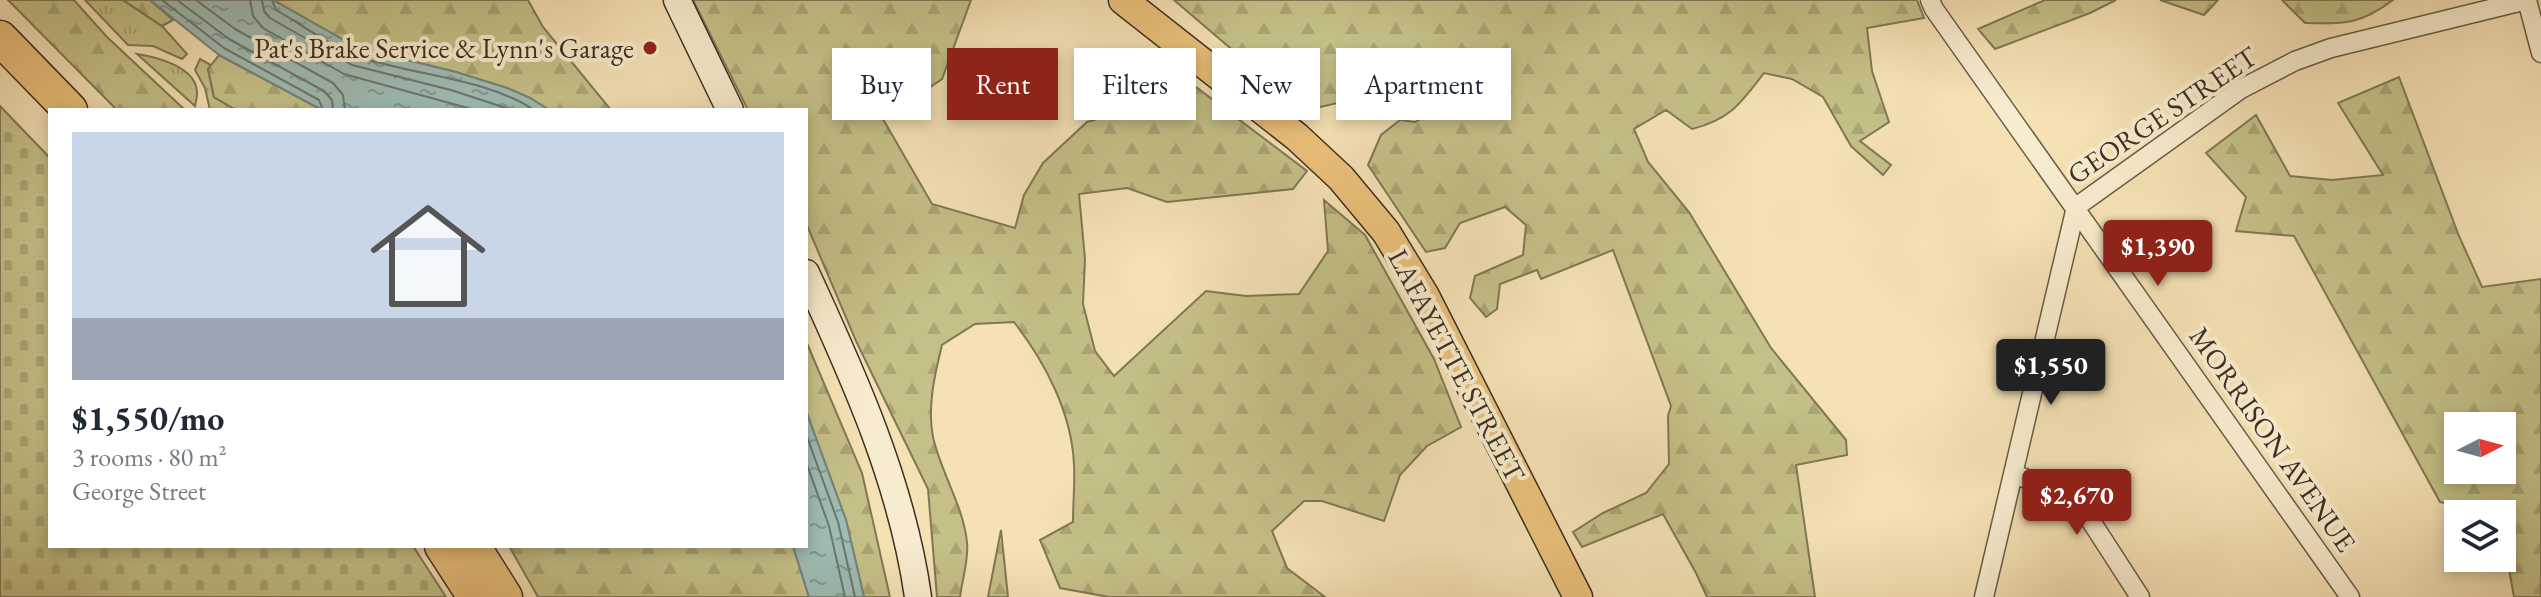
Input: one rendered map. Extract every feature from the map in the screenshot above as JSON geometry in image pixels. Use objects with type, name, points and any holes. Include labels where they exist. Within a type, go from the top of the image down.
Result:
[{"type":"highway","points":[[0,38],[68,108]]},
{"type":"highway","points":[[0,72],[48,121]]},
{"type":"highway","points":[[443,548],[475,597]]},
{"type":"highway","points":[[474,548],[505,597]]},
{"type":"main road","name":"LAFAYETTE STREET","points":[[1123,0],[1297,137],[1341,178],[1386,232],[1425,296],[1578,597]]},
{"type":"street","points":[[677,0],[729,108]]},
{"type":"street","name":"MORRISON AVENUE","points":[[1930,0],[2350,597]]},
{"type":"street","points":[[2527,0],[2541,53]]},
{"type":"street","name":"GEORGE STREET","points":[[1984,597],[2076,207],[2241,89],[2295,61],[2331,48],[2527,0]]},
{"type":"street","points":[[808,278],[870,417],[902,522],[918,597]]},
{"type":"street","points":[[2013,474],[2053,488],[2087,515],[2140,597]]},
{"type":"green space","points":[[8,0],[74,0],[106,36],[183,108],[115,108]]},
{"type":"green space","points":[[85,0],[123,0],[162,26],[187,54],[182,59],[153,46],[128,45]]},
{"type":"green space","points":[[123,0],[150,0],[173,20],[162,26]]},
{"type":"green space","points":[[273,0],[528,0],[543,27],[609,108],[546,108],[507,88],[358,48]]},
{"type":"green space","points":[[693,0],[971,0],[953,48],[947,48],[947,65],[942,79],[931,86],[931,48],[832,48],[832,120],[884,120],[932,204],[1015,228],[1024,195],[1043,163],[1087,122],[1196,120],[1196,87],[1212,99],[1212,120],[1240,120],[1307,171],[1293,189],[1167,202],[1127,188],[1079,194],[1085,259],[1083,304],[1095,351],[1114,376],[1206,291],[1246,296],[1299,294],[1328,251],[1324,200],[1365,235],[1434,359],[1461,427],[1427,446],[1400,475],[1384,521],[1322,501],[1304,501],[1272,531],[1287,568],[1325,597],[1109,597],[1060,588],[1040,540],[1073,522],[1074,465],[1062,407],[1046,371],[1014,322],[975,324],[942,345],[933,390],[933,437],[965,528],[967,549],[960,597],[937,597],[928,489],[856,341],[808,228],[808,108],[747,108]]},
{"type":"green space","points":[[1174,0],[1917,0],[1924,18],[1867,28],[1872,71],[1889,122],[1860,141],[1891,165],[1883,175],[1851,146],[1823,97],[1792,79],[1764,73],[1726,115],[1705,125],[1692,129],[1666,110],[1634,129],[1648,162],[1689,212],[1771,348],[1846,440],[1847,455],[1796,465],[1815,597],[1707,597],[1663,514],[1582,547],[1573,532],[1603,513],[1646,493],[1669,464],[1668,416],[1671,406],[1613,250],[1541,279],[1537,270],[1500,284],[1497,309],[1486,317],[1470,298],[1475,276],[1523,255],[1526,225],[1505,207],[1460,223],[1445,248],[1426,252],[1368,165],[1381,135],[1400,120],[1511,120],[1511,48],[1336,48],[1336,103],[1320,107],[1320,48],[1230,48]]},
{"type":"green space","points":[[2045,0],[2116,0],[1995,49],[1978,29]]},
{"type":"green space","points":[[2160,0],[2218,0],[2204,15]]},
{"type":"green space","points":[[2282,0],[2393,0],[2361,19],[2305,23]]},
{"type":"green space","points":[[137,54],[165,61],[190,76],[197,93],[195,106]]},
{"type":"green space","points":[[219,55],[318,108],[233,108],[214,97],[208,69]]},
{"type":"green space","points":[[200,59],[211,65],[208,69],[214,97],[233,108],[210,108],[205,88],[195,70]]},
{"type":"green space","points":[[2399,77],[2459,236],[2482,287],[2541,279],[2541,597],[2514,597],[2509,572],[2516,572],[2516,500],[2440,502],[2294,236],[2236,231],[2246,197],[2206,153],[2256,115],[2290,176],[2332,180],[2383,175],[2338,103]]},
{"type":"green space","points":[[0,106],[48,156],[48,548],[414,548],[446,597],[0,597]]},
{"type":"green space","points":[[808,346],[862,473],[890,597],[864,597],[846,520],[808,416]]},
{"type":"green space","points":[[1001,530],[1008,597],[988,597]]},
{"type":"green space","points":[[510,548],[794,548],[809,597],[538,597]]},
{"type":"water","points":[[150,0],[273,0],[358,48],[507,88],[546,108],[318,108],[219,55]]},
{"type":"water","points":[[808,416],[846,520],[864,597],[809,597],[794,548],[808,548]]},
{"type":"place","name":"Pat's Brake Service & Lynn's Garage","points":[[650,48]]}]
